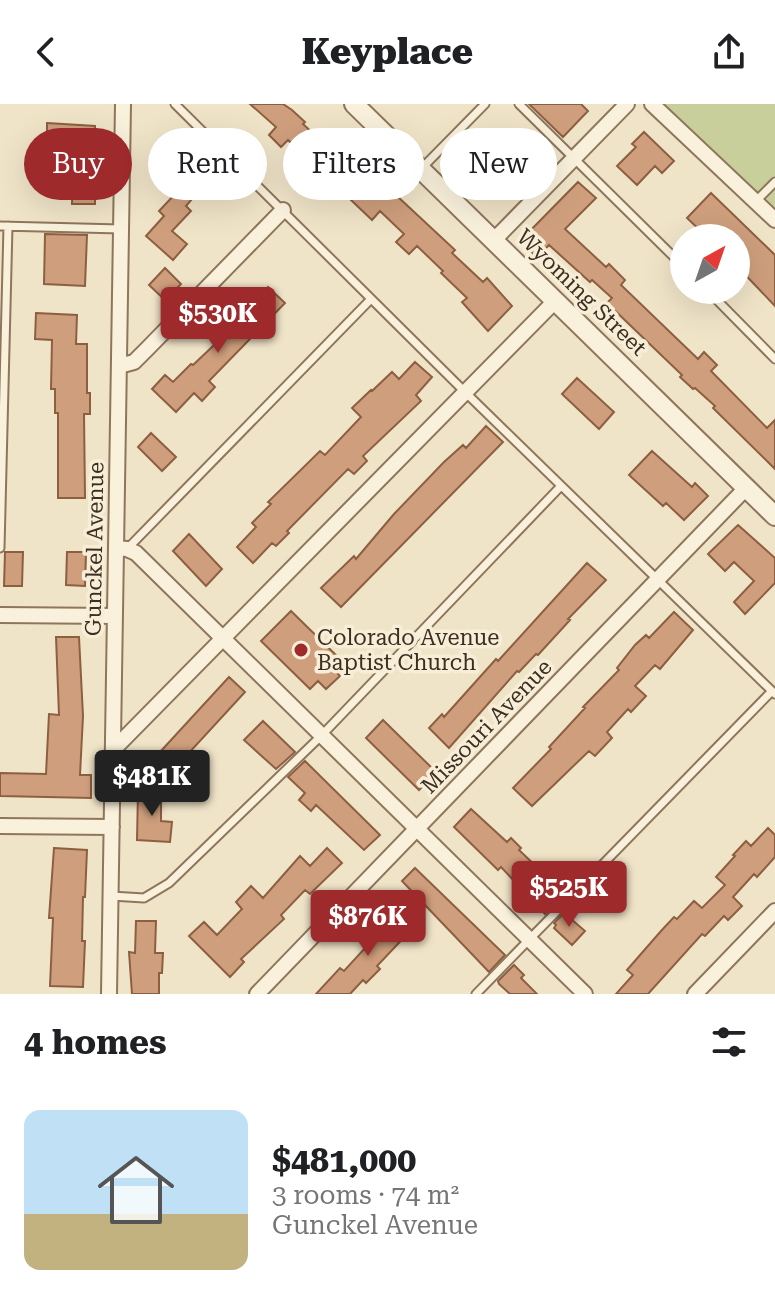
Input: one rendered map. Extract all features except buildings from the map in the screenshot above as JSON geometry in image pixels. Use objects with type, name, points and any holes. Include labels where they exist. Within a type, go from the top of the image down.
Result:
[{"type":"street","name":"Gunckel Avenue","points":[[109,994],[115,616],[122,548],[119,366],[123,104]]},
{"type":"street","name":"Wyoming Street","points":[[354,104],[379,128]]},
{"type":"street","points":[[494,240],[627,104]]},
{"type":"street","points":[[652,104],[775,220]]},
{"type":"street","name":"Wyoming Street","points":[[424,172],[775,516]]},
{"type":"street","points":[[119,366],[134,362],[283,210]]},
{"type":"street","points":[[113,750],[556,300]]},
{"type":"street","name":"Missouri Avenue","points":[[257,994],[746,488]]},
{"type":"street","points":[[122,548],[136,553],[585,994]]},
{"type":"street","points":[[0,615],[115,616]]},
{"type":"street","points":[[0,826],[112,827]]},
{"type":"street","points":[[695,994],[775,911]]},
{"type":"lane","points":[[175,104],[773,693],[476,994]]},
{"type":"lane","points":[[424,166],[485,104]]},
{"type":"lane","points":[[519,104],[670,253]]},
{"type":"lane","points":[[755,202],[775,182]]},
{"type":"lane","points":[[0,548],[4,226],[121,229]]},
{"type":"lane","points":[[122,548],[204,473],[371,299]]},
{"type":"lane","points":[[721,304],[775,359]]},
{"type":"lane","points":[[111,896],[144,898],[169,883],[321,736],[561,486]]},
{"type":"green space","points":[[652,104],[775,104],[775,220]]},
{"type":"place","name":"Colorado Avenue Baptist Church","points":[[301,650]]}]
